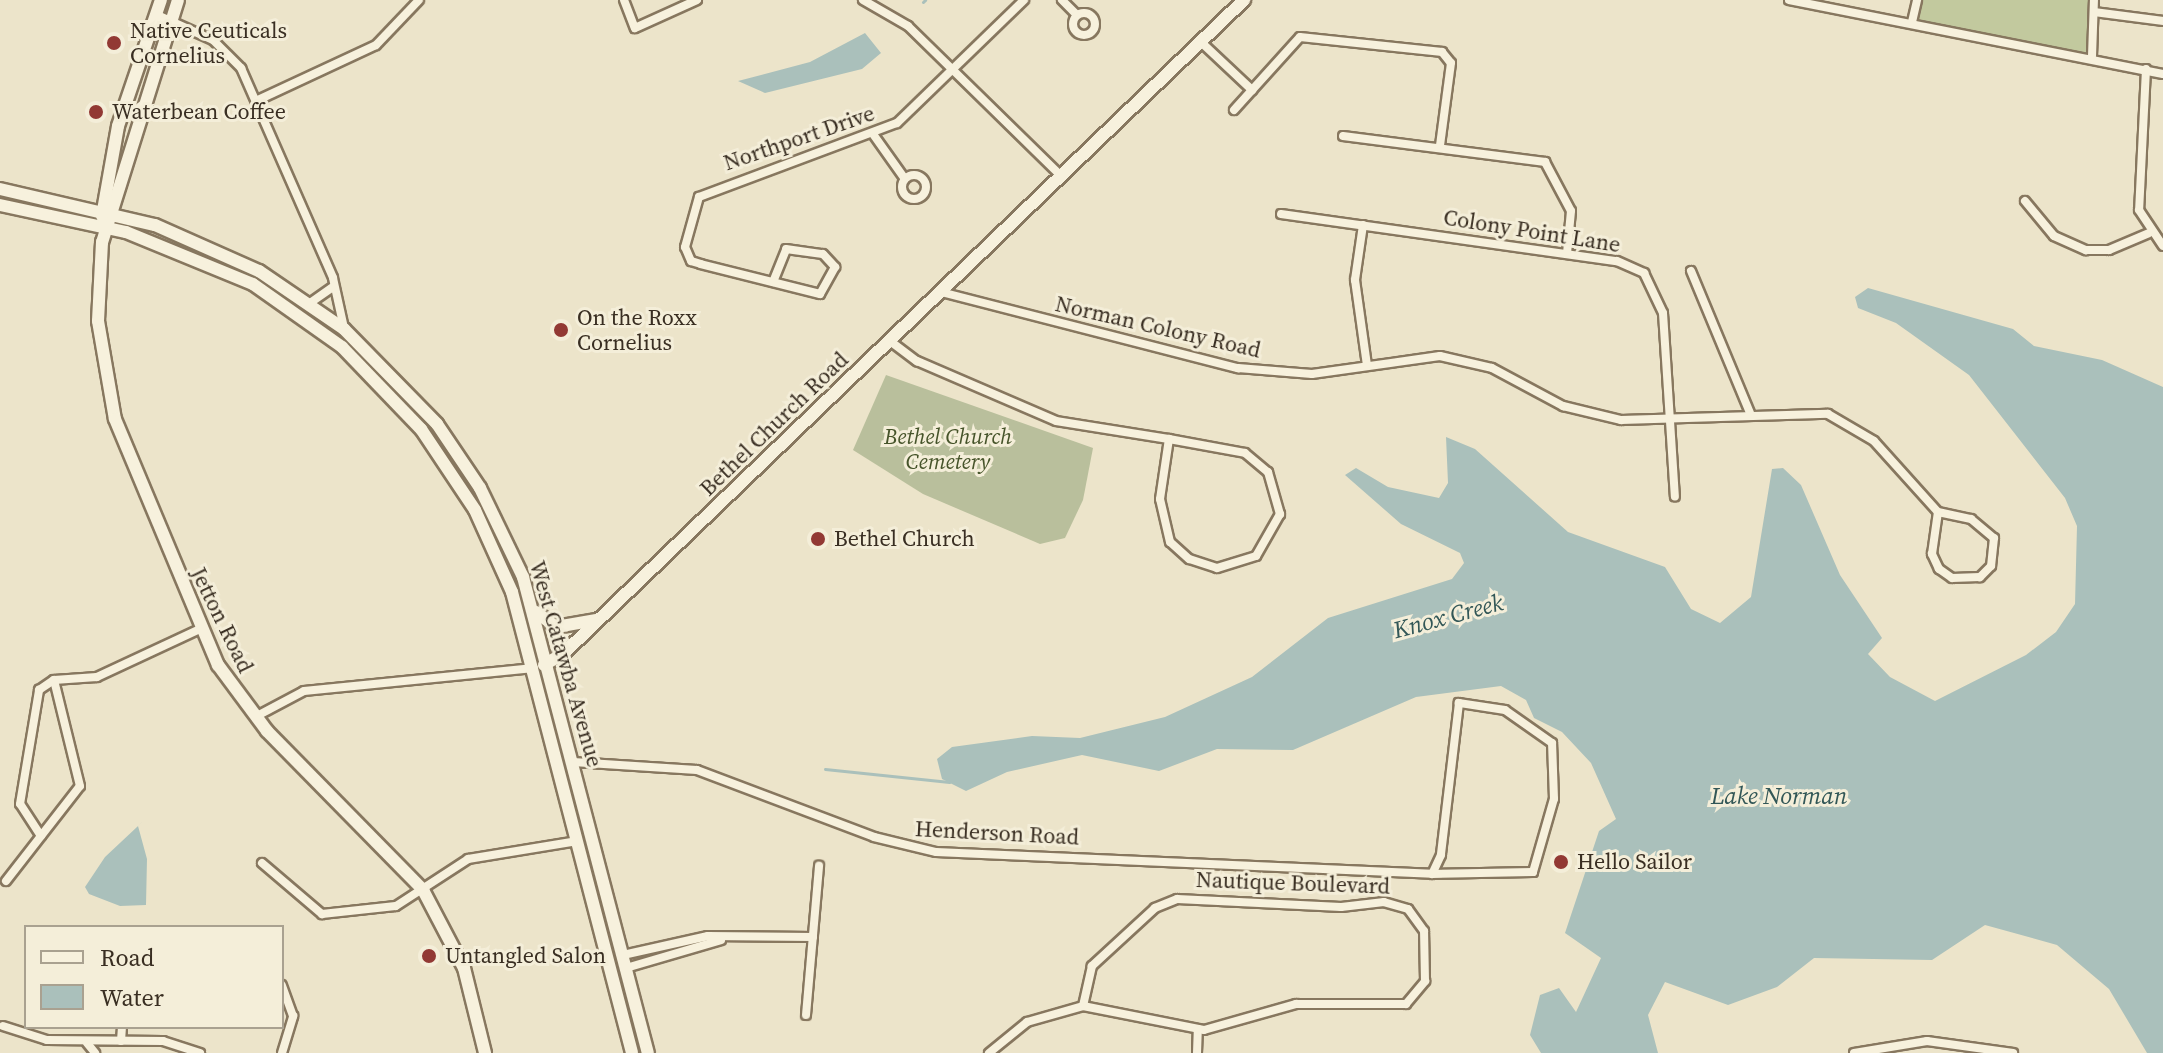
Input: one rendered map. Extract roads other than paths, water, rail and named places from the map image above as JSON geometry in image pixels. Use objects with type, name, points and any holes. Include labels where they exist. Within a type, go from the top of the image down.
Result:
[{"type":"main road","points":[[100,210],[118,126],[161,0]]},
{"type":"main road","name":"Jetton Road","points":[[106,227],[116,214],[178,0]]},
{"type":"main road","name":"Bethel Church Road","points":[[534,668],[548,663],[599,620],[1244,0]]},
{"type":"main road","name":"West Catawba Avenue","points":[[0,189],[116,214],[207,245],[310,303],[344,329],[457,451],[497,520],[533,609],[648,1053]]},
{"type":"main road","name":"West Catawba Avenue","points":[[0,205],[106,227],[253,284],[380,382],[475,510],[503,569],[534,668],[632,1053]]},
{"type":"main road","name":"Jetton Road","points":[[100,210],[106,227],[97,291],[110,403],[200,629],[255,717],[423,890],[468,979],[485,1053]]},
{"type":"main road","points":[[380,382],[447,450],[457,451]]},
{"type":"main road","points":[[533,609],[556,627],[599,620]]},
{"type":"main road","points":[[588,881],[617,962],[625,961]]},
{"type":"street","points":[[258,100],[376,45],[419,0]]},
{"type":"street","points":[[624,0],[635,28],[697,0]]},
{"type":"street","points":[[863,0],[908,26],[1062,177]]},
{"type":"street","name":"Northport Drive","points":[[773,282],[691,261],[685,247],[692,211],[719,184],[873,134],[907,115],[1024,0]]},
{"type":"street","points":[[1062,0],[1077,15]]},
{"type":"street","points":[[1789,0],[2092,56],[2163,74]]},
{"type":"street","points":[[1912,22],[1917,0]]},
{"type":"street","points":[[2092,56],[2094,0]]},
{"type":"street","points":[[2094,12],[2163,21]]},
{"type":"street","points":[[157,15],[223,48],[258,100],[334,285],[344,329]]},
{"type":"street","points":[[1234,110],[1300,37],[1442,52],[1451,63],[1440,145]]},
{"type":"street","points":[[1202,43],[1252,90]]},
{"type":"street","points":[[2146,69],[2138,194],[2149,233],[2163,246]]},
{"type":"street","points":[[873,134],[905,179]]},
{"type":"street","points":[[1343,136],[1440,145],[1545,162],[1571,211],[1567,253]]},
{"type":"street","points":[[2025,201],[2054,236],[2086,250],[2109,250],[2149,233]]},
{"type":"street","name":"Colony Point Lane","points":[[1281,214],[1629,264],[1651,281],[1663,313],[1675,497]]},
{"type":"street","points":[[1363,225],[1355,280],[1367,365]]},
{"type":"street","points":[[786,249],[823,254],[835,267],[820,294],[773,282],[786,249]]},
{"type":"street","points":[[1691,271],[1750,413]]},
{"type":"street","points":[[310,303],[326,298],[334,285]]},
{"type":"street","name":"Norman Colony Road","points":[[941,292],[1238,368],[1312,374],[1451,357],[1492,368],[1574,410],[1669,420],[1750,413],[1811,412],[1852,423],[1938,512],[1971,519],[1994,538],[1991,566],[1980,577],[1952,578],[1939,569],[1932,554],[1938,512]]},
{"type":"street","points":[[890,341],[917,361],[1056,421],[1169,439],[1245,453],[1268,472],[1280,514],[1256,556],[1217,568],[1189,559],[1170,542],[1160,499],[1169,439]]},
{"type":"street","points":[[41,836],[20,804],[39,690],[54,680],[115,670],[200,629]]},
{"type":"street","name":"Bethel Church Road","points":[[255,717],[304,691],[534,668]]},
{"type":"street","points":[[6,881],[81,776],[54,680]]},
{"type":"street","name":"Henderson Road","points":[[573,762],[697,770],[874,837],[936,852],[1432,874],[1540,867],[1554,799],[1552,743],[1505,710],[1459,703],[1441,855],[1432,874]]},
{"type":"street","points":[[262,863],[322,914],[396,906],[468,859],[578,841]]},
{"type":"street","points":[[806,1015],[819,866]]},
{"type":"street","name":"Nautique Boulevard","points":[[989,1053],[1027,1022],[1083,1006],[1198,1029],[1296,1004],[1413,1002],[1425,981],[1424,931],[1408,909],[1384,902],[1341,907],[1177,899],[1155,908],[1092,966],[1083,1006]]},
{"type":"street","points":[[625,961],[721,940],[813,937]]},
{"type":"street","points":[[282,1053],[293,1016],[284,991]]},
{"type":"street","points":[[1,1027],[38,1039],[87,1043],[163,1041],[200,1053]]},
{"type":"street","points":[[121,1041],[122,1029]]},
{"type":"street","points":[[1197,1053],[1198,1029]]},
{"type":"street","points":[[87,1043],[95,1053]]},
{"type":"street","points":[[1854,1053],[1947,1048],[2013,1053]]},
{"type":"water","points":[[865,33],[881,53],[862,69],[765,93],[738,81],[810,62]]},
{"type":"water","name":"Lake Norman","points":[[1868,288],[2013,329],[2034,346],[2102,360],[2163,387],[2163,1053],[2147,1053],[2109,989],[2057,945],[1985,925],[1932,960],[1814,958],[1777,987],[1728,1005],[1665,982],[1648,1015],[1658,1053],[1541,1053],[1530,1035],[1540,995],[1559,988],[1576,1012],[1601,958],[1565,933],[1599,831],[1616,819],[1591,763],[1562,732],[1534,718],[1526,700],[1501,686],[1416,697],[1293,750],[1217,749],[1159,771],[1082,755],[1007,772],[966,791],[942,779],[937,759],[952,747],[1032,736],[1080,738],[1165,717],[1252,677],[1328,618],[1452,579],[1464,563],[1460,553],[1401,524],[1345,475],[1356,468],[1388,487],[1439,498],[1448,483],[1446,437],[1475,449],[1568,532],[1665,567],[1691,609],[1720,623],[1751,597],[1772,469],[1783,468],[1801,485],[1840,575],[1882,638],[1868,654],[1890,677],[1935,701],[2026,655],[2056,632],[2075,604],[2077,526],[2065,498],[1969,375],[1896,323],[1858,308],[1855,297]]},
{"type":"water","points":[[138,826],[147,859],[146,905],[120,906],[89,894],[85,887],[105,857]]},
{"type":"waterway","name":"Knox Creek","points":[[825,769],[949,782]]},
{"type":"place","name":"Native Ceuticals Cornelius","points":[[114,43]]},
{"type":"place","name":"Waterbean Coffee","points":[[96,112]]},
{"type":"place","name":"On the Roxx Cornelius","points":[[561,330]]},
{"type":"place","name":"Bethel Church","points":[[818,539]]},
{"type":"place","name":"Hello Sailor","points":[[1561,862]]},
{"type":"place","name":"Untangled Salon","points":[[429,956]]},
{"type":"park label","name":"Bethel Church Cemetery","points":[[948,448]]}]
